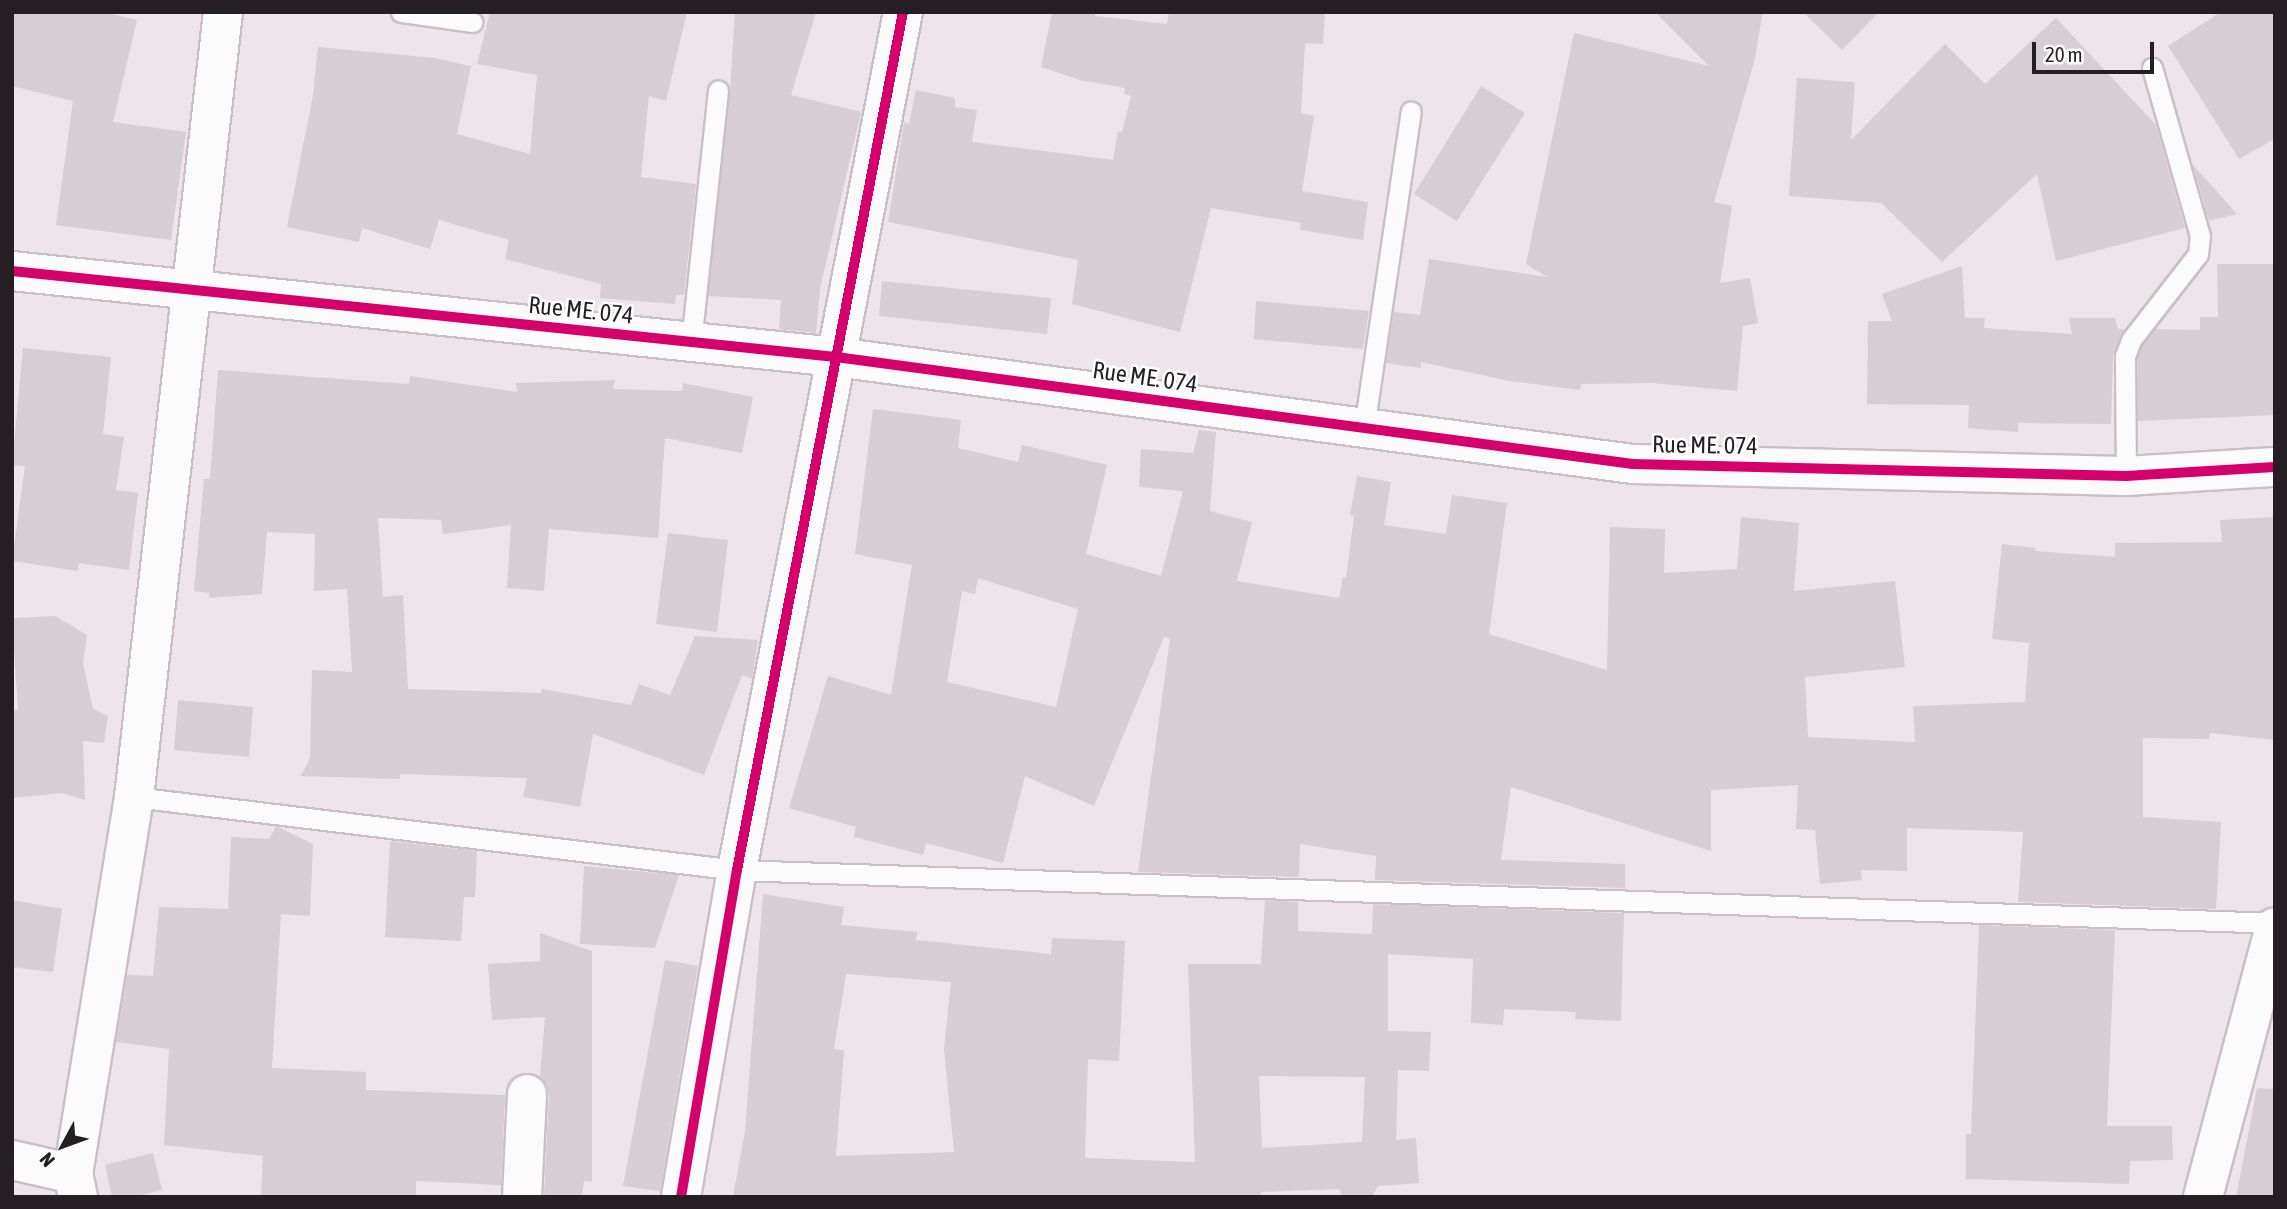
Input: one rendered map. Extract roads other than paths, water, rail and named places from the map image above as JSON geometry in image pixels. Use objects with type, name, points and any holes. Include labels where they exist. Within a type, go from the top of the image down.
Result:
[{"type":"street","points":[[12,1160],[76,1185],[134,797],[223,12]]},
{"type":"street","points":[[681,1197],[737,870],[903,12]]},
{"type":"street","name":"Rue ME. 074","points":[[12,271],[192,292],[836,357],[1633,464],[2126,476],[2275,467]]},
{"type":"street","points":[[2203,1197],[2275,925]]},
{"type":"street","points":[[522,1197],[527,1094]]},
{"type":"lane","points":[[401,12],[472,22]]},
{"type":"lane","points":[[2126,476],[2125,356],[2131,340],[2198,254],[2200,236],[2152,68]]},
{"type":"lane","points":[[691,342],[718,90]]},
{"type":"lane","points":[[1363,428],[1411,111]]},
{"type":"lane","points":[[134,797],[737,870],[2275,925]]}]
